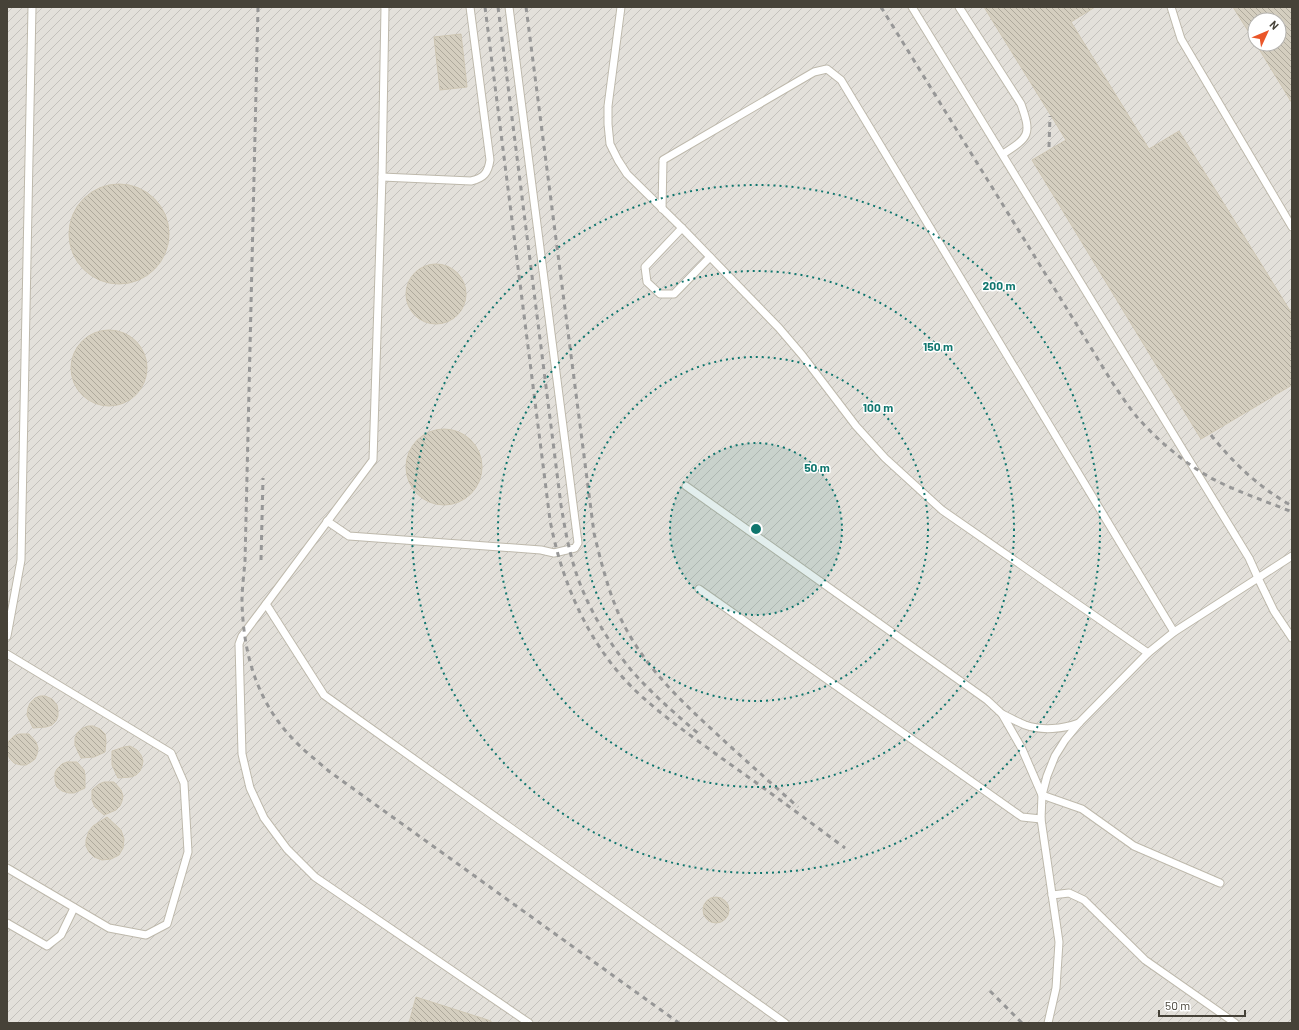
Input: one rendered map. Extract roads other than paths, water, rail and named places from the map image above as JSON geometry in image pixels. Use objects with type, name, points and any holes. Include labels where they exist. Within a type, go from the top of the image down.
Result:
[{"type":"lane","points":[[7,636],[21,560],[32,7]]},
{"type":"lane","points":[[385,7],[382,177],[373,460],[242,636],[239,644],[242,754],[250,788],[264,818],[287,849],[315,877],[529,1023]]},
{"type":"lane","points":[[382,177],[471,181],[480,179],[486,174],[489,168],[490,160],[470,7]]},
{"type":"lane","points":[[328,521],[349,536],[541,550],[554,554],[575,548],[578,543],[509,7]]},
{"type":"lane","points":[[621,7],[608,106],[608,124],[610,144],[627,174],[780,328],[856,426],[885,458],[942,510],[1148,653]]},
{"type":"lane","points":[[912,7],[1249,558],[1274,611],[1292,638]]},
{"type":"lane","points":[[959,7],[1021,104],[1027,120],[1027,134],[1020,143],[1003,154]]},
{"type":"lane","points":[[1171,7],[1181,39],[1292,227]]},
{"type":"lane","points":[[662,208],[663,160],[814,72],[827,69],[841,80],[1174,632]]},
{"type":"lane","points":[[682,228],[645,267],[647,282],[660,294],[674,294],[710,257]]},
{"type":"lane","points":[[686,486],[987,700],[1002,714],[1022,749],[1042,795],[1082,808],[1134,846],[1220,883]]},
{"type":"lane","points":[[1048,1023],[1056,988],[1059,942],[1041,818],[1042,795],[1047,776],[1055,756],[1065,740],[1079,723],[1148,653],[1174,632],[1292,556]]},
{"type":"lane","points":[[699,589],[1022,817],[1041,818]]},
{"type":"lane","points":[[266,604],[324,695],[785,1023]]},
{"type":"lane","points":[[7,654],[171,753],[184,782],[188,852],[167,924],[146,935],[109,928],[7,868]]},
{"type":"lane","points":[[1002,714],[1027,726],[1065,728],[1079,723]]},
{"type":"lane","points":[[1052,895],[1069,893],[1084,900],[1146,960],[1235,1023]]},
{"type":"lane","points":[[7,923],[47,946],[61,935],[74,908]]},
{"type":"railway","points":[[258,7],[245,561],[242,601],[245,638],[260,691],[279,722],[291,737],[330,772],[679,1023]]},
{"type":"railway","points":[[485,7],[550,520],[555,544],[570,591],[580,614],[592,635],[621,675],[638,693],[682,729],[845,848]]},
{"type":"railway","points":[[498,7],[561,505],[567,539],[576,574],[596,618],[622,659],[665,705],[701,736]]},
{"type":"railway","points":[[526,7],[594,533],[612,597],[629,635],[651,667],[704,723],[798,807]]},
{"type":"railway","points":[[881,7],[1112,382],[1137,417],[1165,445],[1198,470],[1230,487],[1292,512]]},
{"type":"railway","points":[[1049,147],[1050,116]]},
{"type":"railway","points":[[1211,435],[1248,475],[1292,506]]},
{"type":"railway","points":[[261,560],[263,478]]},
{"type":"railway","points":[[990,991],[1022,1023]]}]
